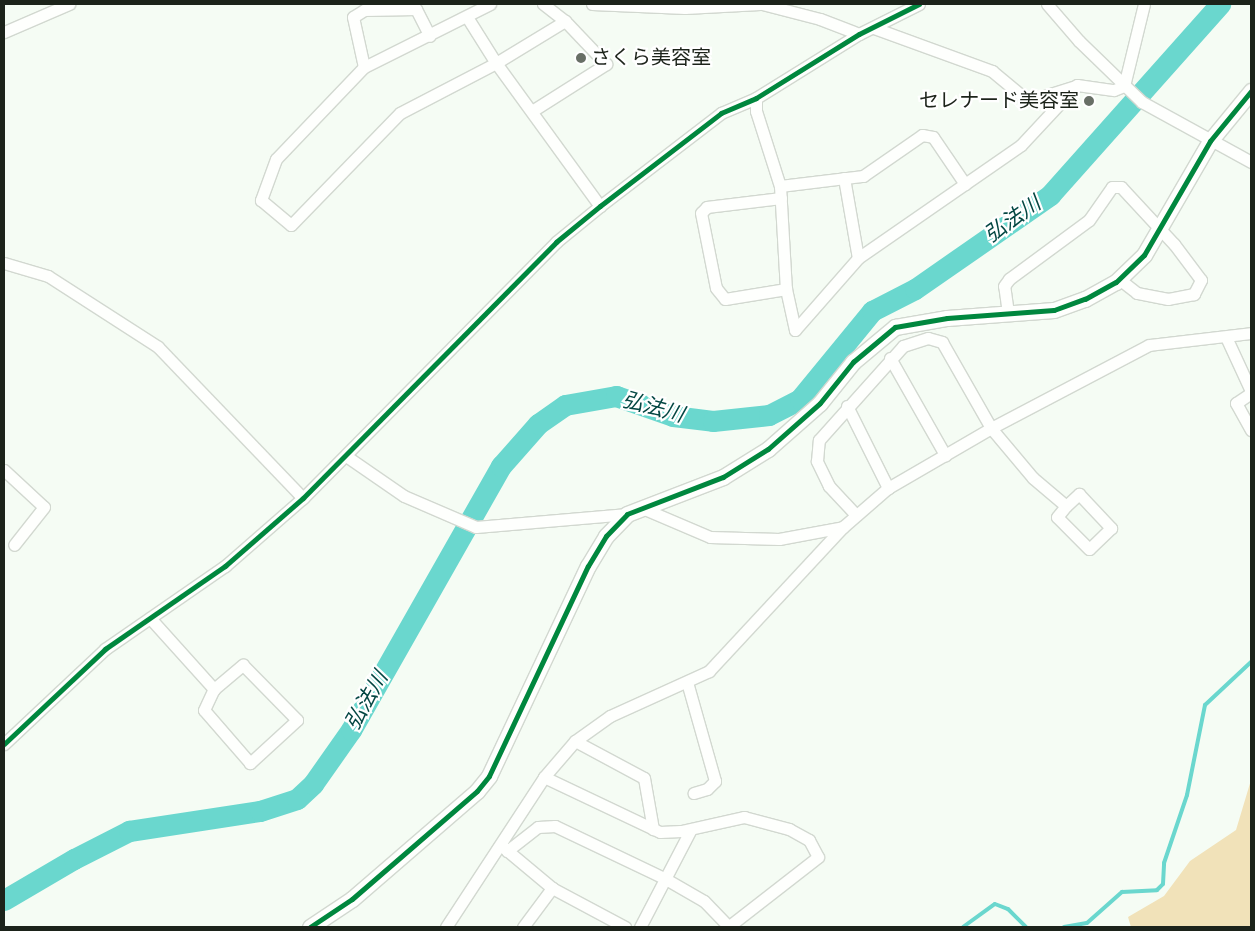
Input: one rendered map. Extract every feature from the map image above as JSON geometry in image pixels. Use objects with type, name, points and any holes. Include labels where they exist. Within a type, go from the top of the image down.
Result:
[{"type":"street","points":[[4,32],[69,4]]},
{"type":"street","points":[[490,4],[430,36],[364,67],[276,159],[261,200],[291,225],[400,113],[496,64],[565,22]]},
{"type":"street","points":[[532,111],[606,64],[565,22],[544,4]]},
{"type":"street","points":[[592,4],[685,8],[761,4],[820,19],[858,34]]},
{"type":"street","points":[[4,744],[106,649],[225,566],[303,498],[556,242],[600,206],[721,113],[756,98],[858,34],[874,28],[919,4]]},
{"type":"street","points":[[1047,4],[1142,102],[1251,162]]},
{"type":"street","points":[[1127,88],[1144,4]]},
{"type":"street","points":[[364,67],[353,16],[364,10],[416,9],[430,36]]},
{"type":"street","points":[[466,16],[496,64],[600,206]]},
{"type":"street","points":[[874,28],[992,71],[1028,101],[1077,85],[1114,90],[1127,88]]},
{"type":"street","points":[[756,98],[756,111],[780,192],[786,289],[795,330],[858,258],[1021,145],[1077,85]]},
{"type":"street","points":[[346,456],[404,496],[476,526],[627,514],[723,477],[768,449],[820,404],[852,362],[895,326],[1008,313],[1054,310],[1085,300],[1119,279],[1144,255],[1161,230],[1210,141],[1251,91]]},
{"type":"street","points":[[786,289],[725,299],[716,288],[701,213],[707,207],[844,178],[863,176],[922,135],[933,138],[965,184]]},
{"type":"street","points":[[844,178],[858,258]]},
{"type":"street","points":[[1008,313],[1004,286],[1009,279],[1089,220],[1112,187],[1121,187],[1161,230],[1201,280],[1194,294],[1160,298],[1137,293],[1119,279]]},
{"type":"street","points":[[4,263],[48,276],[158,347],[303,498]]},
{"type":"street","points":[[446,927],[504,848],[544,776],[575,741],[610,716],[709,671],[843,526],[888,488],[991,428],[1149,345],[1251,334]]},
{"type":"street","points":[[1226,337],[1251,392],[1236,403],[1251,430]]},
{"type":"street","points":[[856,515],[829,486],[817,461],[819,440],[890,358],[903,346],[928,338],[942,342],[991,428],[1033,478],[1066,506]]},
{"type":"street","points":[[890,358],[945,455]]},
{"type":"street","points":[[847,406],[888,488]]},
{"type":"street","points":[[4,470],[44,507],[14,545]]},
{"type":"street","points":[[1079,494],[1112,528],[1089,549],[1057,517],[1066,506],[1079,494]]},
{"type":"street","points":[[642,508],[710,537],[778,538],[843,526]]},
{"type":"street","points":[[310,927],[352,899],[477,791],[490,776],[588,566],[606,536],[627,514]]},
{"type":"street","points":[[150,618],[214,689]]},
{"type":"street","points":[[243,665],[298,720],[250,763],[204,710],[214,689],[243,665]]},
{"type":"street","points":[[688,682],[715,781],[707,790],[694,792]]},
{"type":"street","points":[[575,741],[644,778],[653,829]]},
{"type":"street","points":[[504,848],[538,828],[555,826],[664,878],[704,901],[728,926],[818,857],[808,840],[789,829],[744,816],[692,829],[660,832],[544,776]]},
{"type":"street","points":[[640,927],[664,878],[692,829]]},
{"type":"street","points":[[504,848],[552,888],[625,927]]},
{"type":"street","points":[[523,927],[552,888]]},
{"type":"shaded area","points":[[1251,780],[1251,927],[1131,927],[1128,917],[1164,896],[1190,861],[1236,830]]},
{"type":"waterway","name":"弘法川","points":[[4,900],[74,859],[129,831],[260,811],[297,799],[313,784],[351,730],[501,466],[538,424],[565,405],[616,396],[673,416],[713,421],[769,415],[800,399],[872,311],[915,289],[1050,195],[1220,4]]},
{"type":"waterway","points":[[1064,927],[1087,923],[1122,892],[1157,890],[1163,884],[1164,863],[1187,795],[1205,705],[1251,662]]},
{"type":"waterway","points":[[963,927],[995,904],[1008,909],[1026,927]]},
{"type":"cycle path","points":[[4,744],[105,649],[225,566],[303,498],[556,242],[600,206],[721,113],[756,98],[859,34],[919,4]]},
{"type":"cycle path","points":[[310,927],[352,899],[477,791],[489,776],[588,566],[606,536],[627,514],[723,477],[768,449],[820,403],[853,362],[895,327],[947,318],[1054,310],[1085,299],[1116,282],[1144,255],[1210,141],[1251,91]]},
{"type":"place","name":"さくら美容室","points":[[581,58]]},
{"type":"place","name":"セレナード美容室","points":[[1089,101]]}]
